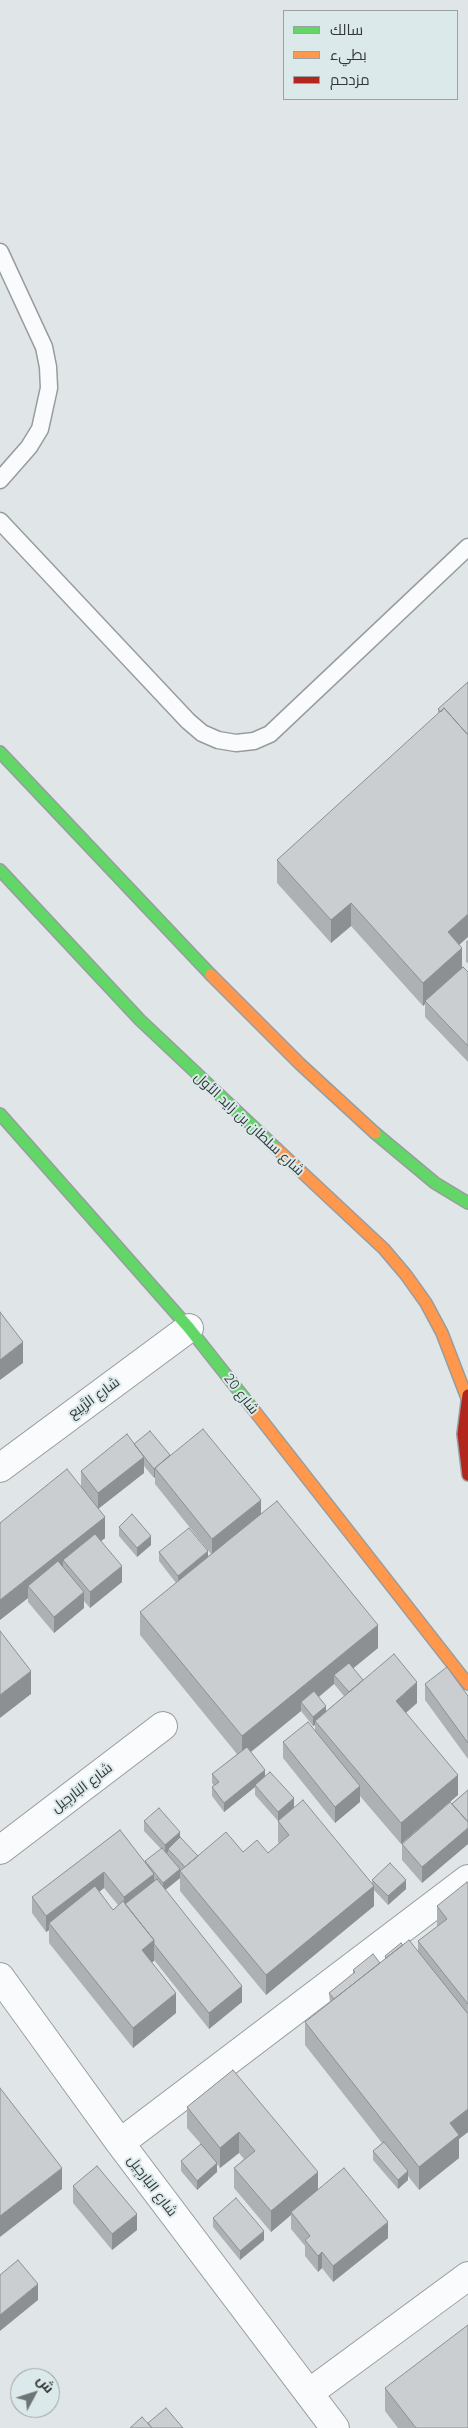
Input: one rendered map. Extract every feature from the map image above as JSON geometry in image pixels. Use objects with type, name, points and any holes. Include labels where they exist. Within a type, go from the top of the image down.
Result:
[{"type":"main road","points":[[0,752],[260,1026],[397,1153],[435,1183],[468,1202]]},
{"type":"main road","name":"شارع سلطان بن زايد الأول","points":[[0,870],[140,1020],[384,1249],[426,1303],[442,1333],[468,1396]]},
{"type":"main road","name":"شارع 20","points":[[0,1114],[189,1328],[468,1684]]},
{"type":"main road","points":[[468,1396],[463,1434],[468,1475]]},
{"type":"street","name":"شارع الرَّبِيع","points":[[0,1468],[189,1328]]},
{"type":"street","name":"شارع البَارجِيل","points":[[0,1850],[164,1726]]},
{"type":"street","points":[[120,2143],[468,1879]]},
{"type":"street","name":"شارع البَارجِيل","points":[[0,1977],[120,2143],[335,2428]]},
{"type":"street","points":[[309,2393],[468,2276]]},
{"type":"lane","points":[[0,252],[44,347],[48,367],[49,388],[40,429],[30,448],[0,480]]},
{"type":"lane","points":[[0,521],[188,721],[202,732],[218,740],[236,743],[254,741],[270,734],[468,547]]},
{"type":"building","points":[[468,682],[468,735],[444,708],[441,712],[438,709]]},
{"type":"building","points":[[444,708],[468,735],[468,914],[448,932],[462,948],[423,983],[351,903],[331,920],[277,860]]},
{"type":"building","points":[[463,967],[468,972],[468,1046],[425,1001]]},
{"type":"building","points":[[0,1312],[23,1342],[0,1360]]},
{"type":"building","points":[[203,1429],[261,1500],[212,1539],[155,1468]]},
{"type":"building","points":[[150,1431],[170,1455],[154,1469],[134,1444]]},
{"type":"building","points":[[127,1434],[144,1457],[98,1493],[81,1471]]},
{"type":"building","points":[[67,1469],[105,1517],[0,1600],[0,1523]]},
{"type":"building","points":[[277,1501],[378,1625],[242,1736],[140,1612]]},
{"type":"building","points":[[132,1514],[151,1536],[137,1548],[119,1527]]},
{"type":"building","points":[[189,1528],[208,1551],[178,1576],[159,1552]]},
{"type":"building","points":[[95,1534],[122,1566],[90,1592],[63,1560]]},
{"type":"building","points":[[58,1561],[84,1592],[54,1617],[28,1586]]},
{"type":"building","points":[[0,1631],[31,1671],[0,1695]]},
{"type":"building","points":[[394,1654],[417,1682],[396,1701],[458,1775],[401,1823],[315,1721]]},
{"type":"building","points":[[349,1663],[363,1680],[349,1692],[334,1675]]},
{"type":"building","points":[[447,1667],[468,1696],[468,1743],[425,1684]]},
{"type":"building","points":[[314,1691],[326,1706],[313,1717],[301,1702]]},
{"type":"building","points":[[308,1722],[360,1786],[335,1807],[283,1742]]},
{"type":"building","points":[[247,1747],[265,1770],[224,1803],[212,1787],[219,1782],[212,1774]]},
{"type":"building","points":[[270,1772],[294,1798],[278,1812],[255,1785]]},
{"type":"building","points":[[468,1790],[468,1822],[452,1804]]},
{"type":"building","points":[[303,1800],[374,1886],[266,1975],[180,1871],[226,1832],[243,1852],[257,1840],[268,1853],[289,1835],[278,1821]]},
{"type":"building","points":[[450,1802],[468,1822],[468,1828],[422,1867],[402,1844]]},
{"type":"building","points":[[159,1808],[180,1832],[165,1845],[144,1821]]},
{"type":"building","points":[[120,1830],[154,1874],[124,1897],[104,1872],[46,1916],[32,1897]]},
{"type":"building","points":[[180,1837],[198,1856],[185,1867],[168,1849]]},
{"type":"building","points":[[162,1848],[180,1869],[163,1883],[145,1861]]},
{"type":"building","points":[[390,1863],[406,1880],[388,1896],[372,1880]]},
{"type":"building","points":[[157,1879],[242,1986],[209,2013],[125,1904]]},
{"type":"building","points":[[467,1882],[468,2004],[418,1941],[447,1919],[437,1906]]},
{"type":"building","points":[[95,1886],[113,1910],[123,1901],[154,1940],[142,1950],[176,1993],[133,2028],[49,1923]]},
{"type":"building","points":[[409,1940],[468,2014],[468,2109],[450,2123],[459,2135],[419,2167],[305,2022]]},
{"type":"building","points":[[401,1943],[403,1945],[386,1958],[385,1956]]},
{"type":"building","points":[[373,1954],[380,1963],[334,1999],[329,1993],[355,1972],[353,1970]]},
{"type":"building","points":[[233,2070],[318,2172],[271,2211],[234,2168],[255,2151],[239,2132],[220,2148],[187,2107]]},
{"type":"building","points":[[0,2088],[62,2168],[0,2216]]},
{"type":"building","points":[[384,2142],[408,2171],[398,2180],[373,2151]]},
{"type":"building","points":[[201,2144],[217,2163],[197,2181],[181,2161]]},
{"type":"building","points":[[97,2166],[137,2214],[112,2234],[73,2186]]},
{"type":"building","points":[[344,2168],[388,2222],[333,2266],[322,2252],[318,2256],[305,2240],[310,2236],[291,2212]]},
{"type":"building","points":[[236,2198],[264,2231],[240,2251],[213,2218]]},
{"type":"building","points":[[18,2260],[38,2284],[0,2315],[0,2275]]},
{"type":"building","points":[[468,2325],[468,2428],[416,2428],[385,2388]]},
{"type":"building","points":[[166,2408],[183,2428],[152,2428],[148,2423]]},
{"type":"building","points":[[142,2417],[152,2428],[130,2428]]},
{"type":"traffic: fast","points":[[0,752],[211,975]]},
{"type":"traffic: fast","points":[[0,870],[140,1020],[277,1149]]},
{"type":"traffic: fast","points":[[0,1114],[189,1328],[253,1409]]},
{"type":"traffic: fast","points":[[375,1133],[435,1183],[468,1203]]},
{"type":"traffic: slow","points":[[211,975],[300,1064],[375,1133]]},
{"type":"traffic: slow","points":[[277,1149],[384,1249],[406,1275],[426,1303],[442,1333],[467,1398]]},
{"type":"traffic: slow","points":[[253,1409],[468,1684]]},
{"type":"traffic: jam","points":[[468,1395],[463,1434],[468,1475]]}]
